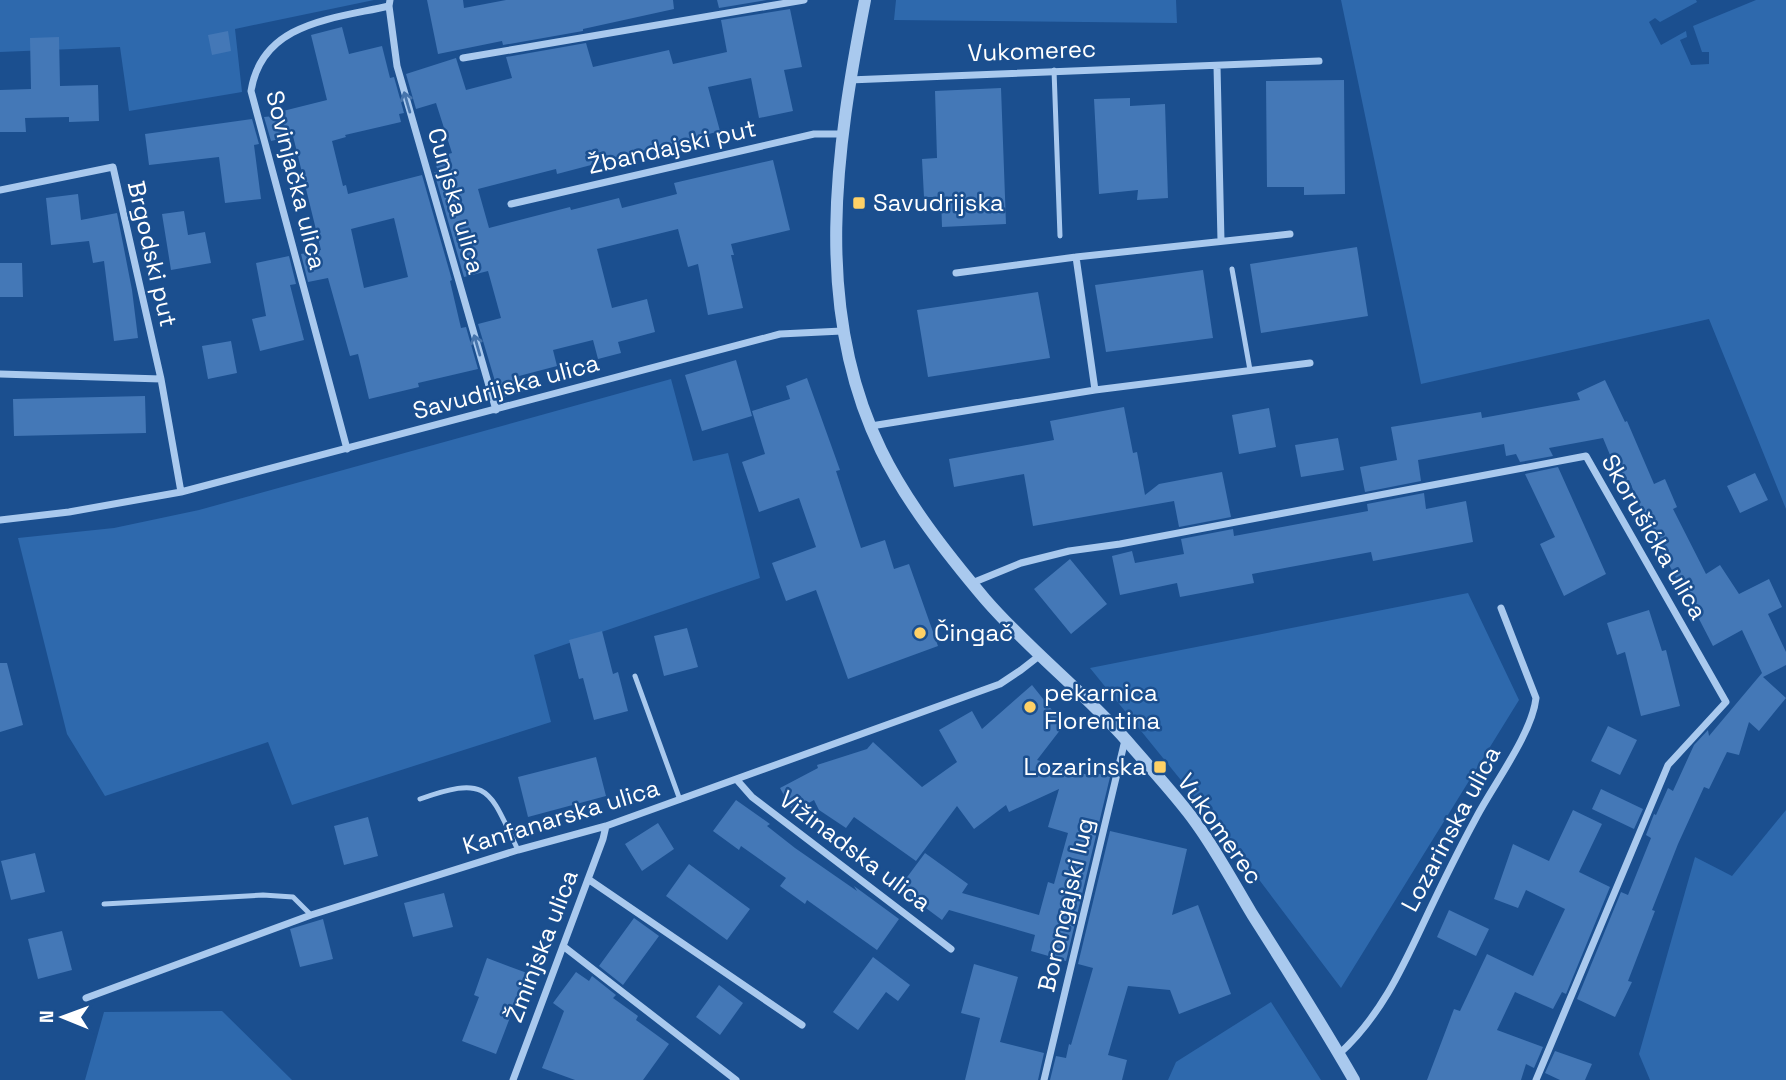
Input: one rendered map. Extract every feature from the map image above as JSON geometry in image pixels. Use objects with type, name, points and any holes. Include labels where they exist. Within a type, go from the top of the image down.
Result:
[{"type":"street","points":[[463,58],[804,0]]},
{"type":"street","name":"Vukomerec","points":[[865,0],[849,80],[842,134],[836,237],[842,331],[855,384],[881,451],[914,506],[972,583],[1038,656],[1125,739],[1196,823],[1354,1080]]},
{"type":"street","name":"Cunjska ulica","points":[[389,3],[397,66],[496,410]]},
{"type":"street","name":"Sovinjačka ulica","points":[[347,449],[251,91],[253,76],[261,59],[277,41],[297,28],[389,3]]},
{"type":"street","name":"Vukomerec","points":[[849,80],[1319,61]]},
{"type":"street","points":[[1217,66],[1221,241]]},
{"type":"street","name":"Žbandajski put","points":[[511,204],[814,135],[842,134]]},
{"type":"street","name":"Brgodski put","points":[[0,190],[113,167],[161,379]]},
{"type":"street","points":[[956,273],[1290,234]]},
{"type":"street","points":[[1076,257],[1095,390]]},
{"type":"street","name":"Savudrijska ulica","points":[[0,520],[69,512],[181,492],[780,334],[842,331]]},
{"type":"street","points":[[870,426],[1095,390],[1310,362]]},
{"type":"street","points":[[0,374],[161,379],[181,492]]},
{"type":"street","name":"Skorušićka ulica","points":[[972,583],[1021,563],[1069,551],[1120,544],[1586,456],[1726,702],[1668,765],[1536,1080]]},
{"type":"street","name":"Lozarinska ulica","points":[[1339,1054],[1371,1019],[1397,978],[1471,827],[1515,750],[1535,708],[1536,698],[1500,608]]},
{"type":"street","name":"Kanfanarska ulica","points":[[86,998],[311,915],[518,850],[606,826],[737,780],[1000,684],[1038,656]]},
{"type":"street","name":"Borongajski lug","points":[[1044,1080],[1125,739]]},
{"type":"street","name":"Vižinadska ulica","points":[[737,780],[752,797],[951,949]]},
{"type":"street","name":"Žminjska ulica","points":[[513,1080],[606,826]]},
{"type":"street","points":[[588,879],[802,1025]]},
{"type":"street","points":[[563,946],[736,1080]]},
{"type":"lane","points":[[1054,70],[1060,236]]},
{"type":"lane","points":[[1233,270],[1250,370]]},
{"type":"lane","points":[[635,676],[680,800]]},
{"type":"lane","points":[[420,799],[448,789],[471,786],[487,793],[496,805],[518,850]]},
{"type":"lane","points":[[104,904],[263,895],[293,897],[311,915]]},
{"type":"shaded area","points":[[0,0],[374,0],[235,29],[242,92],[129,111],[120,47],[0,52]]},
{"type":"shaded area","points":[[896,0],[1176,0],[1177,23],[894,20]]},
{"type":"shaded area","points":[[1341,0],[1696,0],[1697,2],[1660,22],[1655,18],[1649,22],[1661,45],[1686,31],[1687,37],[1680,40],[1691,65],[1709,64],[1709,52],[1702,52],[1693,26],[1756,0],[1786,0],[1786,509],[1709,319],[1421,384]]},
{"type":"shaded area","points":[[671,379],[693,461],[728,453],[760,578],[534,655],[551,722],[292,805],[268,742],[105,796],[67,734],[18,538],[114,528],[199,510]]},
{"type":"shaded area","points":[[1468,593],[1519,700],[1341,988],[1223,832],[1090,668]]},
{"type":"shaded area","points":[[1786,810],[1786,1080],[1650,1080],[1639,1054],[1695,857],[1732,876]]},
{"type":"shaded area","points":[[1271,1002],[1321,1080],[1168,1080],[1176,1062]]},
{"type":"shaded area","points":[[222,1011],[292,1080],[85,1080],[104,1012]]},
{"type":"building","points":[[427,0],[463,0],[464,8],[506,0],[673,0],[674,9],[583,31],[503,45],[502,41],[438,54]]},
{"type":"building","points":[[717,0],[767,0],[719,8]]},
{"type":"building","points":[[790,9],[802,67],[784,70],[793,111],[759,118],[751,78],[708,87],[720,131],[557,174],[556,169],[478,189],[489,228],[570,207],[571,210],[619,198],[622,208],[677,194],[674,183],[773,160],[790,230],[731,244],[743,308],[708,315],[698,264],[688,267],[678,229],[597,249],[612,308],[647,299],[655,332],[618,342],[621,353],[598,359],[593,340],[553,350],[557,366],[519,376],[523,392],[500,398],[478,324],[501,318],[488,271],[464,277],[434,172],[438,172],[434,158],[452,153],[436,103],[416,109],[406,74],[456,58],[466,90],[512,78],[506,57],[586,43],[593,67],[669,50],[673,64],[727,52],[721,20]]},
{"type":"building","points":[[342,27],[349,54],[382,46],[390,78],[394,77],[404,113],[399,114],[401,122],[345,135],[346,137],[332,141],[343,186],[346,185],[348,194],[422,175],[452,280],[450,281],[461,328],[466,327],[478,369],[418,383],[419,387],[369,399],[358,354],[350,356],[328,278],[308,282],[301,254],[321,250],[293,136],[271,141],[264,117],[284,115],[283,111],[327,100],[311,35]],"holes":[[[394,218],[408,277],[364,288],[351,229]]]},
{"type":"building","points":[[228,31],[231,51],[212,55],[208,35]]},
{"type":"building","points":[[59,37],[60,86],[98,85],[99,121],[69,122],[69,117],[25,118],[26,132],[0,132],[0,90],[31,89],[30,38]]},
{"type":"building","points":[[1344,80],[1345,194],[1304,195],[1304,187],[1267,187],[1266,81]]},
{"type":"building","points":[[1001,88],[1006,224],[942,227],[941,197],[924,197],[922,159],[937,158],[935,91]]},
{"type":"building","points":[[1130,98],[1130,106],[1165,104],[1168,198],[1137,200],[1138,190],[1099,194],[1094,99]]},
{"type":"building","points":[[252,119],[259,144],[254,145],[261,199],[225,203],[219,157],[149,165],[145,134]]},
{"type":"building","points":[[78,194],[81,220],[117,213],[138,338],[114,341],[104,261],[93,263],[89,241],[51,245],[46,198]]},
{"type":"building","points":[[184,211],[188,235],[205,232],[211,263],[171,270],[162,214]]},
{"type":"building","points":[[1357,247],[1368,316],[1261,333],[1250,264]]},
{"type":"building","points":[[289,256],[296,284],[290,285],[304,340],[260,351],[252,319],[266,316],[256,263]]},
{"type":"building","points":[[0,263],[22,263],[23,297],[0,297]]},
{"type":"building","points":[[1203,270],[1213,338],[1106,352],[1095,285]]},
{"type":"building","points":[[1038,292],[1050,358],[928,377],[917,310]]},
{"type":"building","points":[[231,341],[237,373],[208,379],[202,346]]},
{"type":"building","points":[[736,360],[752,416],[702,431],[685,375]]},
{"type":"building","points":[[807,378],[840,470],[836,471],[861,548],[885,540],[894,569],[909,564],[938,646],[848,679],[816,590],[786,601],[772,563],[816,547],[799,498],[759,512],[742,462],[765,454],[752,411],[790,399],[786,386]]},
{"type":"building","points":[[1605,380],[1625,422],[1627,421],[1654,484],[1665,479],[1677,507],[1673,509],[1706,574],[1720,565],[1739,594],[1769,579],[1782,607],[1768,614],[1786,652],[1786,665],[1763,677],[1786,698],[1759,731],[1749,722],[1739,755],[1727,752],[1709,789],[1704,787],[1652,910],[1655,911],[1628,981],[1632,982],[1615,1017],[1577,999],[1621,892],[1628,895],[1651,838],[1646,835],[1654,814],[1656,815],[1668,788],[1673,791],[1694,745],[1708,730],[1709,736],[1762,673],[1742,630],[1713,646],[1698,617],[1701,616],[1676,578],[1646,520],[1629,480],[1622,484],[1603,438],[1549,448],[1553,456],[1520,462],[1516,454],[1506,456],[1504,444],[1418,460],[1421,481],[1365,492],[1360,467],[1397,460],[1391,427],[1481,412],[1482,418],[1580,400],[1577,393]]},
{"type":"building","points":[[145,396],[146,433],[14,436],[13,399]]},
{"type":"building","points":[[1124,407],[1133,453],[1137,452],[1145,495],[1159,484],[1222,472],[1231,517],[1179,527],[1174,501],[1033,526],[1024,474],[954,487],[949,459],[1054,440],[1050,421]]},
{"type":"building","points":[[1269,408],[1276,447],[1239,454],[1232,415]]},
{"type":"building","points":[[1338,438],[1344,470],[1301,477],[1295,445]]},
{"type":"building","points":[[1558,467],[1606,574],[1564,596],[1540,544],[1555,537],[1525,474]]},
{"type":"building","points":[[1755,473],[1768,500],[1740,513],[1727,486]]},
{"type":"building","points":[[1424,493],[1426,509],[1466,501],[1473,542],[1373,561],[1371,552],[1252,574],[1254,583],[1180,597],[1177,583],[1120,595],[1112,556],[1132,551],[1135,563],[1184,554],[1181,539],[1233,529],[1234,536],[1368,511],[1367,504]]},
{"type":"building","points":[[1070,559],[1107,604],[1071,634],[1034,589]]},
{"type":"building","points":[[1649,610],[1662,651],[1666,650],[1680,706],[1641,716],[1625,652],[1617,655],[1607,623]]},
{"type":"building","points":[[687,628],[698,667],[664,676],[654,636]]},
{"type":"building","points":[[602,631],[613,674],[618,672],[628,711],[594,720],[569,640]]},
{"type":"building","points":[[0,663],[7,663],[23,725],[0,732]]},
{"type":"building","points":[[1032,685],[1064,725],[1037,760],[1088,775],[1090,771],[1110,777],[1066,961],[1031,951],[1035,935],[949,910],[942,920],[899,888],[925,853],[968,884],[962,893],[1039,915],[1048,882],[1054,884],[1068,833],[1048,827],[1059,789],[1009,812],[1006,805],[974,829],[957,806],[916,861],[854,817],[846,828],[819,810],[814,800],[793,812],[780,788],[818,768],[817,765],[867,749],[873,742],[922,787],[957,762],[939,730],[972,711],[982,729]]},
{"type":"building","points":[[1608,726],[1637,740],[1620,775],[1591,761]]},
{"type":"building","points":[[596,757],[606,796],[528,817],[518,777]]},
{"type":"building","points":[[1601,789],[1643,809],[1634,829],[1592,809]]},
{"type":"building","points":[[736,800],[770,824],[767,826],[795,848],[899,919],[877,950],[807,900],[805,904],[780,886],[786,878],[741,846],[739,850],[713,831]]},
{"type":"building","points":[[1573,810],[1602,824],[1579,872],[1610,887],[1566,994],[1562,992],[1553,1009],[1515,992],[1497,1030],[1543,1047],[1534,1068],[1526,1064],[1521,1080],[1427,1080],[1454,1009],[1460,1011],[1487,954],[1533,976],[1565,909],[1526,890],[1518,908],[1494,899],[1513,844],[1549,861]]},
{"type":"building","points":[[368,817],[378,856],[344,865],[334,826]]},
{"type":"building","points":[[658,823],[674,849],[642,871],[625,844]]},
{"type":"building","points":[[1110,831],[1187,849],[1172,915],[1198,905],[1231,994],[1179,1014],[1170,990],[1128,986],[1108,1055],[1127,1060],[1122,1080],[1050,1080],[1056,1056],[1066,1058],[1069,1044],[1071,1045],[1093,968],[1078,964]]},
{"type":"building","points":[[35,853],[45,892],[11,900],[1,861]]},
{"type":"building","points":[[689,864],[750,909],[727,940],[666,896]]},
{"type":"building","points":[[444,893],[453,927],[413,937],[404,903]]},
{"type":"building","points":[[1449,910],[1489,929],[1476,956],[1437,937]]},
{"type":"building","points":[[634,918],[659,936],[623,985],[599,966]]},
{"type":"building","points":[[323,919],[333,959],[300,967],[290,929]]},
{"type":"building","points":[[62,931],[72,970],[38,979],[28,939]]},
{"type":"building","points":[[873,957],[910,985],[898,1001],[886,992],[858,1030],[833,1012]]},
{"type":"building","points":[[487,958],[527,973],[496,1054],[462,1041],[479,997],[474,995]]},
{"type":"building","points":[[974,964],[1018,977],[1000,1042],[1044,1053],[1038,1080],[965,1080],[980,1018],[961,1013]]},
{"type":"building","points":[[576,972],[589,981],[592,976],[616,995],[613,998],[638,1016],[636,1020],[669,1044],[643,1080],[575,1080],[542,1068],[564,1011],[553,1003]]},
{"type":"building","points":[[719,985],[743,1003],[720,1035],[696,1017]]},
{"type":"building","points":[[1555,1051],[1592,1064],[1585,1080],[1560,1080],[1545,1073]]},
{"type":"place","name":"Savudrijska","points":[[859,203]]},
{"type":"place","name":"Čingač","points":[[920,633]]},
{"type":"place","name":"pekarnica Florentina","points":[[1030,707]]},
{"type":"place","name":"Lozarinska","points":[[1160,767]]}]
